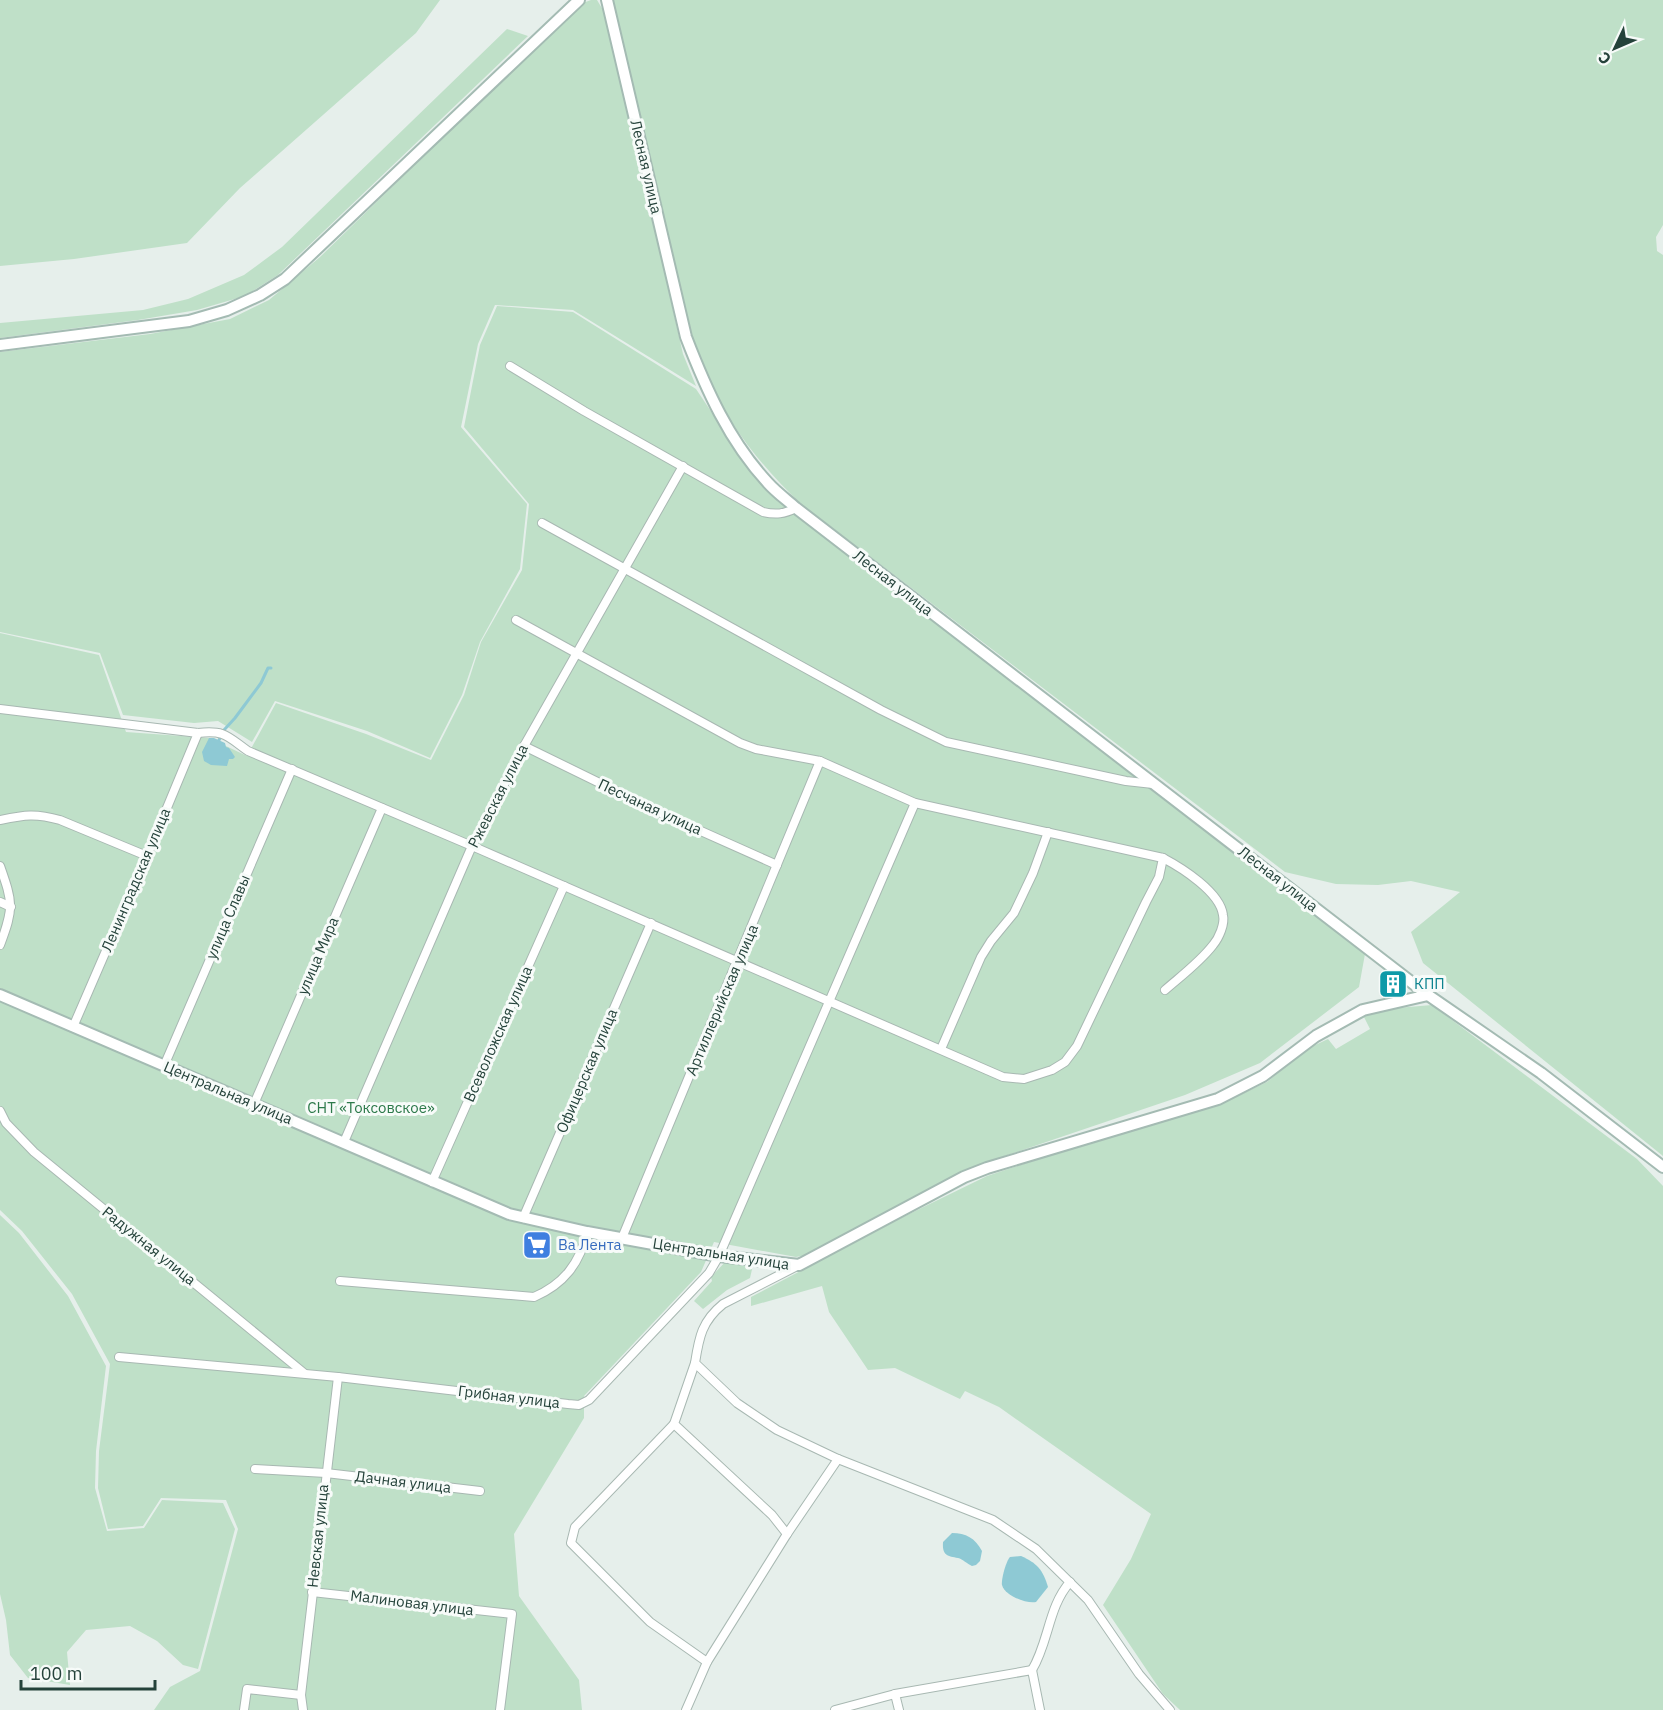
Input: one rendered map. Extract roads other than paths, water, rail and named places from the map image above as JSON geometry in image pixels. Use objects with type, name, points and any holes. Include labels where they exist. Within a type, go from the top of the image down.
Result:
[{"type":"street","points":[[0,345],[189,321],[227,310],[260,295],[285,279],[579,0]]},
{"type":"street","name":"Лесная улица","points":[[607,0],[686,337],[724,423],[768,483],[796,508],[1428,995],[1541,1073],[1663,1167]]},
{"type":"street","points":[[510,366],[584,411],[763,512],[775,515],[796,508]]},
{"type":"street","name":"Ржевская улица","points":[[344,1142],[472,846],[524,746],[683,466]]},
{"type":"street","points":[[542,524],[882,710],[946,742],[1154,785]]},
{"type":"street","points":[[516,620],[740,743],[756,749],[820,761],[915,803],[1163,858],[1175,864],[1200,882],[1216,899],[1223,915],[1221,929],[1215,943],[1204,956],[1165,990]]},
{"type":"street","points":[[0,710],[198,733],[223,733],[248,751],[651,923],[1003,1077],[1024,1079],[1052,1070],[1065,1062],[1077,1046],[1159,877],[1163,858]]},
{"type":"street","name":"Ленинградская улица","points":[[73,1027],[198,733]]},
{"type":"street","name":"Песчаная улица","points":[[524,746],[777,865]]},
{"type":"street","name":"Артиллерийская улица","points":[[622,1238],[820,761]]},
{"type":"street","name":"улица Славы","points":[[164,1066],[292,769]]},
{"type":"street","points":[[719,1256],[915,803]]},
{"type":"street","name":"улица Мира","points":[[254,1104],[382,808]]},
{"type":"street","points":[[0,820],[27,814],[45,816],[147,856]]},
{"type":"street","points":[[941,1049],[981,957],[1014,913],[1033,873],[1048,832]]},
{"type":"street","points":[[0,866],[9,891],[11,907],[9,921],[0,945]]},
{"type":"street","name":"Всеволожская улица","points":[[432,1182],[564,886]]},
{"type":"street","points":[[0,902],[11,907]]},
{"type":"street","name":"Офицерская улица","points":[[523,1218],[651,923]]},
{"type":"street","name":"Центральная улица","points":[[0,995],[509,1214],[587,1232],[719,1256],[799,1265],[964,1177],[987,1168],[1218,1099],[1263,1076],[1316,1036],[1363,1010],[1428,995]]},
{"type":"street","name":"Радужная улица","points":[[0,1112],[6,1123],[34,1152],[306,1374]]},
{"type":"street","points":[[340,1281],[534,1297],[550,1290],[576,1263],[584,1246],[587,1232]]},
{"type":"street","name":"Грибная улица","points":[[119,1356],[338,1377],[579,1405],[589,1400],[709,1273],[719,1256]]},
{"type":"street","points":[[706,1662],[650,1622],[571,1543],[575,1527],[674,1424],[695,1363],[701,1334],[714,1312],[723,1304],[799,1265]]},
{"type":"street","points":[[695,1363],[738,1403],[777,1430],[838,1460],[993,1520],[1036,1549],[1088,1600],[1139,1674],[1170,1710]]},
{"type":"street","name":"Невская улица","points":[[303,1710],[301,1695],[338,1377]]},
{"type":"street","points":[[674,1424],[772,1515],[787,1534]]},
{"type":"street","points":[[686,1710],[706,1662],[787,1534],[838,1460]]},
{"type":"street","name":"Дачная улица","points":[[255,1469],[326,1473],[480,1491]]},
{"type":"street","points":[[1040,1710],[1032,1670],[1039,1659],[1059,1597],[1070,1582]]},
{"type":"street","name":"Малиновая улица","points":[[312,1592],[512,1614],[500,1710]]},
{"type":"street","points":[[835,1710],[895,1694],[1032,1670]]},
{"type":"street","points":[[244,1710],[247,1689],[301,1695]]},
{"type":"street","points":[[895,1694],[899,1710]]},
{"type":"water","points":[[209,738],[225,743],[235,757],[229,759],[227,766],[211,765],[204,761],[202,752]]},
{"type":"water","points":[[952,1533],[970,1537],[979,1546],[982,1551],[980,1561],[976,1565],[972,1566],[962,1559],[945,1553],[943,1542]]},
{"type":"water","points":[[1021,1556],[1039,1568],[1048,1587],[1036,1602],[1027,1602],[1007,1593],[1002,1585],[1008,1559]]},
{"type":"waterway","points":[[219,740],[224,730],[261,683],[268,668],[271,668]]},
{"type":"place","name":"КПП","points":[[1393,984]]},
{"type":"place","name":"Ва Лента","points":[[537,1245]]},
{"type":"park label","name":"СНТ «Токсовское»","points":[[371,1108]]}]
